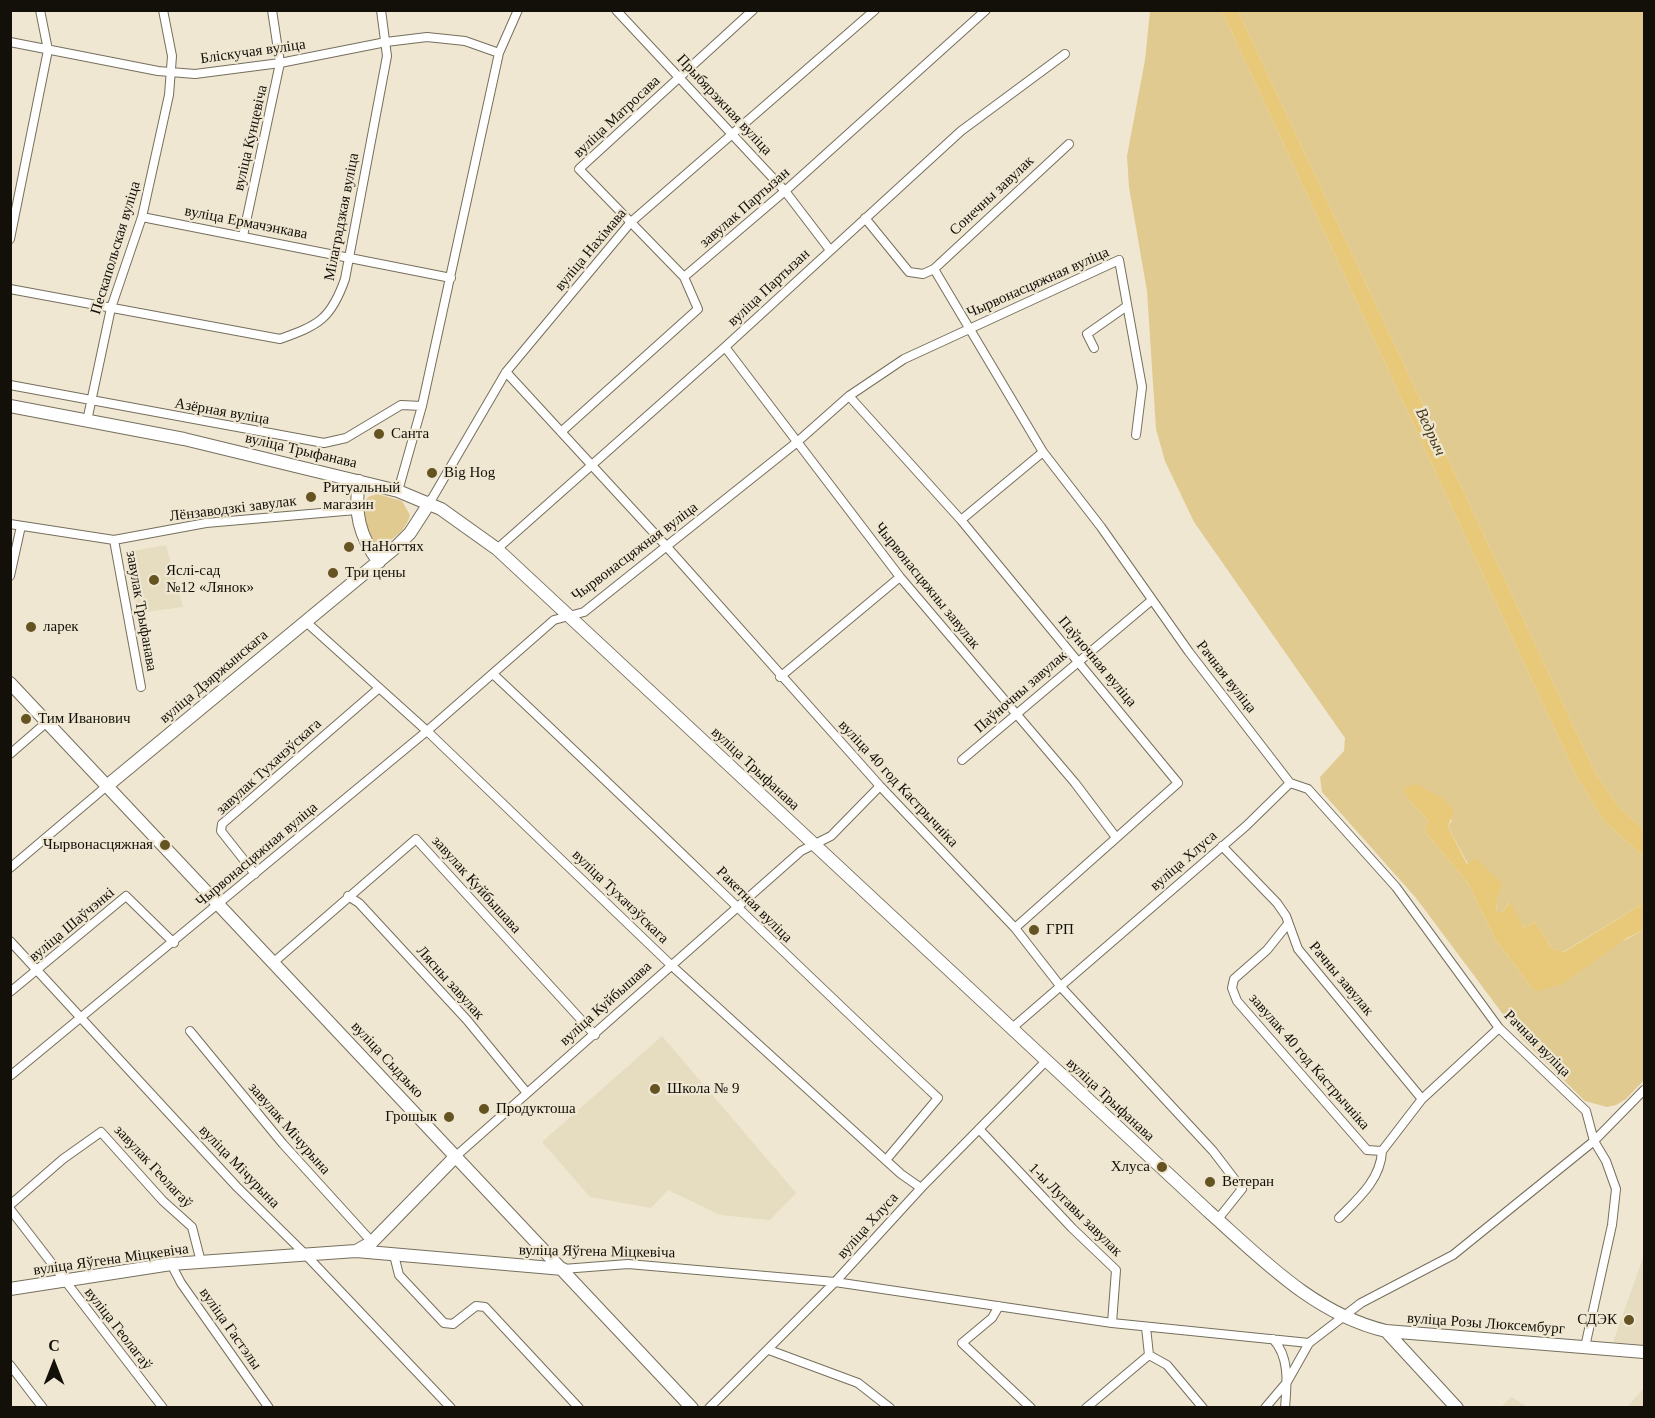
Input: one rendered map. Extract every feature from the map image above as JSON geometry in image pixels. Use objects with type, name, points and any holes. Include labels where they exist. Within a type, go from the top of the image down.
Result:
[{"type":"street","points":[[10,239],[48,50],[40,10]]},
{"type":"street","name":"Пескапольская вуліца","points":[[87,422],[111,308],[142,217],[172,72],[163,10]]},
{"type":"street","name":"вуліца Кунцевіча","points":[[243,236],[280,63],[272,10]]},
{"type":"street","name":"Мілаградзкая вуліца","points":[[10,289],[280,339],[311,328],[336,304],[350,256],[387,56],[381,10]]},
{"type":"street","points":[[398,491],[422,406],[499,53],[518,10]]},
{"type":"street","name":"Прыбярэжная вуліца","points":[[616,10],[785,191],[830,250]]},
{"type":"street","name":"вуліца Матросава","points":[[631,222],[579,169],[753,10]]},
{"type":"street","name":"вуліца Нахімава","points":[[430,502],[506,372],[631,222],[875,10]]},
{"type":"street","name":"завулак Партызан","points":[[684,277],[785,191],[986,10]]},
{"type":"street","name":"Бліскучая вуліца","points":[[10,42],[172,72],[195,74],[280,63],[386,42],[446,37],[499,53]]},
{"type":"street","name":"вуліца Партызан","points":[[497,549],[725,347],[961,131],[1065,54]]},
{"type":"street","name":"Сонечны завулак","points":[[933,269],[1069,144]]},
{"type":"street","name":"вуліца Ермачэнкава","points":[[142,217],[350,256],[451,278]]},
{"type":"street","points":[[865,218],[909,272],[923,274],[933,269]]},
{"type":"street","points":[[561,432],[698,309],[684,277],[631,222]]},
{"type":"street","name":"Чырвонасцяжная вуліца","points":[[10,1076],[83,1019],[427,731],[554,620],[584,612],[796,443],[849,396],[904,359],[1119,260],[1142,387],[1136,435]]},
{"type":"street","name":"Рачная вуліца","points":[[933,269],[1044,452],[1189,652],[1290,783],[1308,789],[1396,887],[1499,1028],[1586,1111],[1594,1141]]},
{"type":"street","points":[[1094,348],[1087,334],[1127,306]]},
{"type":"street","name":"Чырвонасцяжны завулак","points":[[725,347],[900,577],[1017,715],[1115,836]]},
{"type":"street","name":"вуліца 40 год Кастрычніка","points":[[506,372],[667,547],[780,677],[1015,928],[1061,987],[1213,1151],[1242,1189],[1218,1219]]},
{"type":"street","name":"Азёрная вуліца","points":[[10,385],[91,402],[324,443],[346,438],[401,405],[422,406]]},
{"type":"street","name":"Паўночная вуліца","points":[[849,396],[961,520],[1178,783],[1115,836],[1015,928]]},
{"type":"street","name":"вуліца Трыфанава","points":[[10,406],[184,440],[359,481],[430,502],[457,518],[497,549],[570,616],[813,845],[1218,1219],[1319,1305],[1343,1317],[1386,1331]]},
{"type":"street","points":[[961,520],[1044,452]]},
{"type":"street","points":[[359,481],[356,510],[366,545],[379,562]]},
{"type":"street","name":"вуліца Дзяржынскага","points":[[10,868],[305,621],[379,562],[410,532],[430,502]]},
{"type":"street","name":"Лёнзаводзкі завулак","points":[[10,524],[114,540],[206,523],[356,510]]},
{"type":"street","points":[[10,576],[21,526]]},
{"type":"street","name":"завулак Трыфанава","points":[[114,540],[141,687]]},
{"type":"street","points":[[780,677],[900,577]]},
{"type":"street","name":"Паўночны завулак","points":[[963,760],[1078,660],[1152,600]]},
{"type":"street","name":"вуліца Тухачэўскага","points":[[305,621],[378,690],[427,731],[672,966],[886,1160],[921,1188]]},
{"type":"street","name":"Ракетная вуліца","points":[[493,674],[645,815],[777,948],[938,1098],[886,1160]]},
{"type":"street","name":"вуліца Сыдзько","points":[[10,683],[692,1407]]},
{"type":"street","name":"завулак Тухачэўскага","points":[[255,874],[221,831],[222,824],[378,690]]},
{"type":"street","points":[[10,754],[47,722]]},
{"type":"street","name":"вуліца Хлуса","points":[[1011,1029],[1222,846],[1290,783]]},
{"type":"street","name":"вуліца Куйбышава","points":[[356,1251],[372,1242],[456,1156],[801,851],[831,836],[880,786]]},
{"type":"street","name":"завулак Куйбышава","points":[[274,962],[416,839],[595,1035]]},
{"type":"street","name":"Рачны завулак","points":[[1222,846],[1277,903],[1286,916],[1287,925],[1298,949],[1422,1099]]},
{"type":"street","name":"вуліца Шаўчэнкі","points":[[10,992],[126,896],[174,943]]},
{"type":"street","name":"Лясны завулак","points":[[348,896],[467,1020],[527,1093]]},
{"type":"street","name":"завулак 40 год Кастрычніка","points":[[1287,925],[1267,950],[1234,979],[1232,988],[1237,1001],[1367,1150],[1382,1151]]},
{"type":"street","name":"вуліца Мічурына","points":[[10,941],[237,1187],[304,1253],[451,1407]]},
{"type":"street","points":[[1339,1218],[1374,1179],[1382,1162],[1382,1151],[1422,1099],[1499,1028]]},
{"type":"street","name":"завулак Мічурына","points":[[190,1031],[283,1144],[372,1242]]},
{"type":"street","name":"вуліца Хлуса","points":[[709,1407],[769,1350],[921,1188],[1046,1061]]},
{"type":"street","points":[[1265,1407],[1287,1382],[1309,1343],[1361,1303],[1454,1255],[1594,1141],[1644,1090]]},
{"type":"street","name":"1-ы Лугавы завулак","points":[[979,1130],[1072,1228],[1116,1270],[1112,1323]]},
{"type":"street","name":"завулак Геолагаў","points":[[10,1204],[29,1191],[63,1159],[101,1132],[163,1201],[192,1227],[201,1262]]},
{"type":"street","name":"вуліца Розы Люксембург","points":[[1584,1347],[1612,1225],[1616,1189],[1606,1161],[1594,1141]]},
{"type":"street","name":"вуліца Геолагаў","points":[[10,1209],[63,1281],[163,1407]]},
{"type":"street","name":"вуліца Яўгена Міцкевіча","points":[[10,1289],[171,1264],[356,1251],[563,1269],[628,1264],[835,1282],[1112,1323],[1309,1343]]},
{"type":"street","points":[[394,1255],[399,1275],[444,1323],[453,1324],[476,1306],[485,1307],[579,1407]]},
{"type":"street","name":"вуліца Гастэлы","points":[[171,1264],[181,1283],[270,1407]]},
{"type":"street","points":[[999,1306],[992,1318],[962,1343],[1031,1407]]},
{"type":"street","points":[[1146,1327],[1149,1355]]},
{"type":"street","points":[[1386,1331],[1457,1407]]},
{"type":"street","name":"вуліца Розы Люксембург","points":[[1386,1331],[1644,1352]]},
{"type":"street","points":[[1273,1339],[1280,1346],[1287,1382],[1285,1407]]},
{"type":"street","points":[[769,1350],[858,1383],[890,1407]]},
{"type":"street","points":[[1086,1407],[1149,1355]]},
{"type":"street","points":[[1149,1355],[1167,1365],[1203,1407]]},
{"type":"street","points":[[10,1365],[43,1407]]},
{"type":"shaded area","points":[[1150,11],[1222,11],[1576,775],[1604,821],[1644,857],[1644,903],[1563,952],[1552,949],[1535,922],[1524,928],[1509,902],[1503,912],[1497,912],[1496,902],[1476,859],[1468,864],[1448,827],[1452,820],[1407,798],[1428,820],[1425,832],[1468,883],[1496,940],[1532,988],[1644,930],[1644,1080],[1626,1099],[1616,1105],[1607,1107],[1585,1101],[1520,1037],[1416,898],[1322,792],[1320,777],[1344,751],[1345,738],[1194,522],[1165,461],[1156,429],[1147,291],[1129,187],[1127,156],[1145,60]]},
{"type":"shaded area","points":[[1238,11],[1644,11],[1644,830],[1618,806],[1596,774]]},
{"type":"shaded area","points":[[377,494],[402,501],[410,515],[400,533],[382,543],[369,541],[362,506],[368,497]]},
{"type":"shaded area","name":"Яслі-сад №12 «Лянок»","points":[[166,545],[183,607],[137,613],[127,552]]},
{"type":"shaded area","name":"Школа № 9","points":[[662,1036],[796,1193],[770,1220],[720,1215],[668,1190],[651,1208],[590,1197],[542,1142]]},
{"type":"shaded area","points":[[1644,1255],[1644,1345],[1613,1342]]},
{"type":"shaded area","points":[[1644,1388],[1644,1407],[1627,1407]]},
{"type":"shaded area","points":[[1511,1397],[1528,1407],[1501,1407]]},
{"type":"water","name":"Ведрыч","points":[[1222,11],[1238,11],[1596,774],[1618,806],[1644,830],[1644,857],[1604,821],[1576,775]]},
{"type":"water","points":[[1416,784],[1443,798],[1454,810],[1448,827],[1467,864],[1476,858],[1502,884],[1496,902],[1497,912],[1503,912],[1510,901],[1524,928],[1535,922],[1552,949],[1564,952],[1644,903],[1644,930],[1627,938],[1562,984],[1537,991],[1532,988],[1496,940],[1468,883],[1425,832],[1428,820],[1407,798],[1404,788]]},
{"type":"place","name":"Санта","points":[[379,434]]},
{"type":"place","name":"Big Hog","points":[[432,473]]},
{"type":"place","name":"Ритуальный магазин","points":[[311,497]]},
{"type":"place","name":"НаНогтях","points":[[349,547]]},
{"type":"place","name":"Три цены","points":[[333,573]]},
{"type":"place","name":"Яслі-сад №12 «Лянок»","points":[[154,580]]},
{"type":"place","name":"ларек","points":[[31,627]]},
{"type":"place","name":"Тим Иванович","points":[[26,719]]},
{"type":"place","name":"Чырвонасцяжная","points":[[165,845]]},
{"type":"place","name":"ГРП","points":[[1034,930]]},
{"type":"place","name":"Школа № 9","points":[[655,1089]]},
{"type":"place","name":"Продуктоша","points":[[484,1109]]},
{"type":"place","name":"Грошык","points":[[449,1117]]},
{"type":"place","name":"Хлуса","points":[[1162,1167]]},
{"type":"place","name":"Ветеран","points":[[1210,1182]]},
{"type":"place","name":"СДЭК","points":[[1629,1320]]}]
